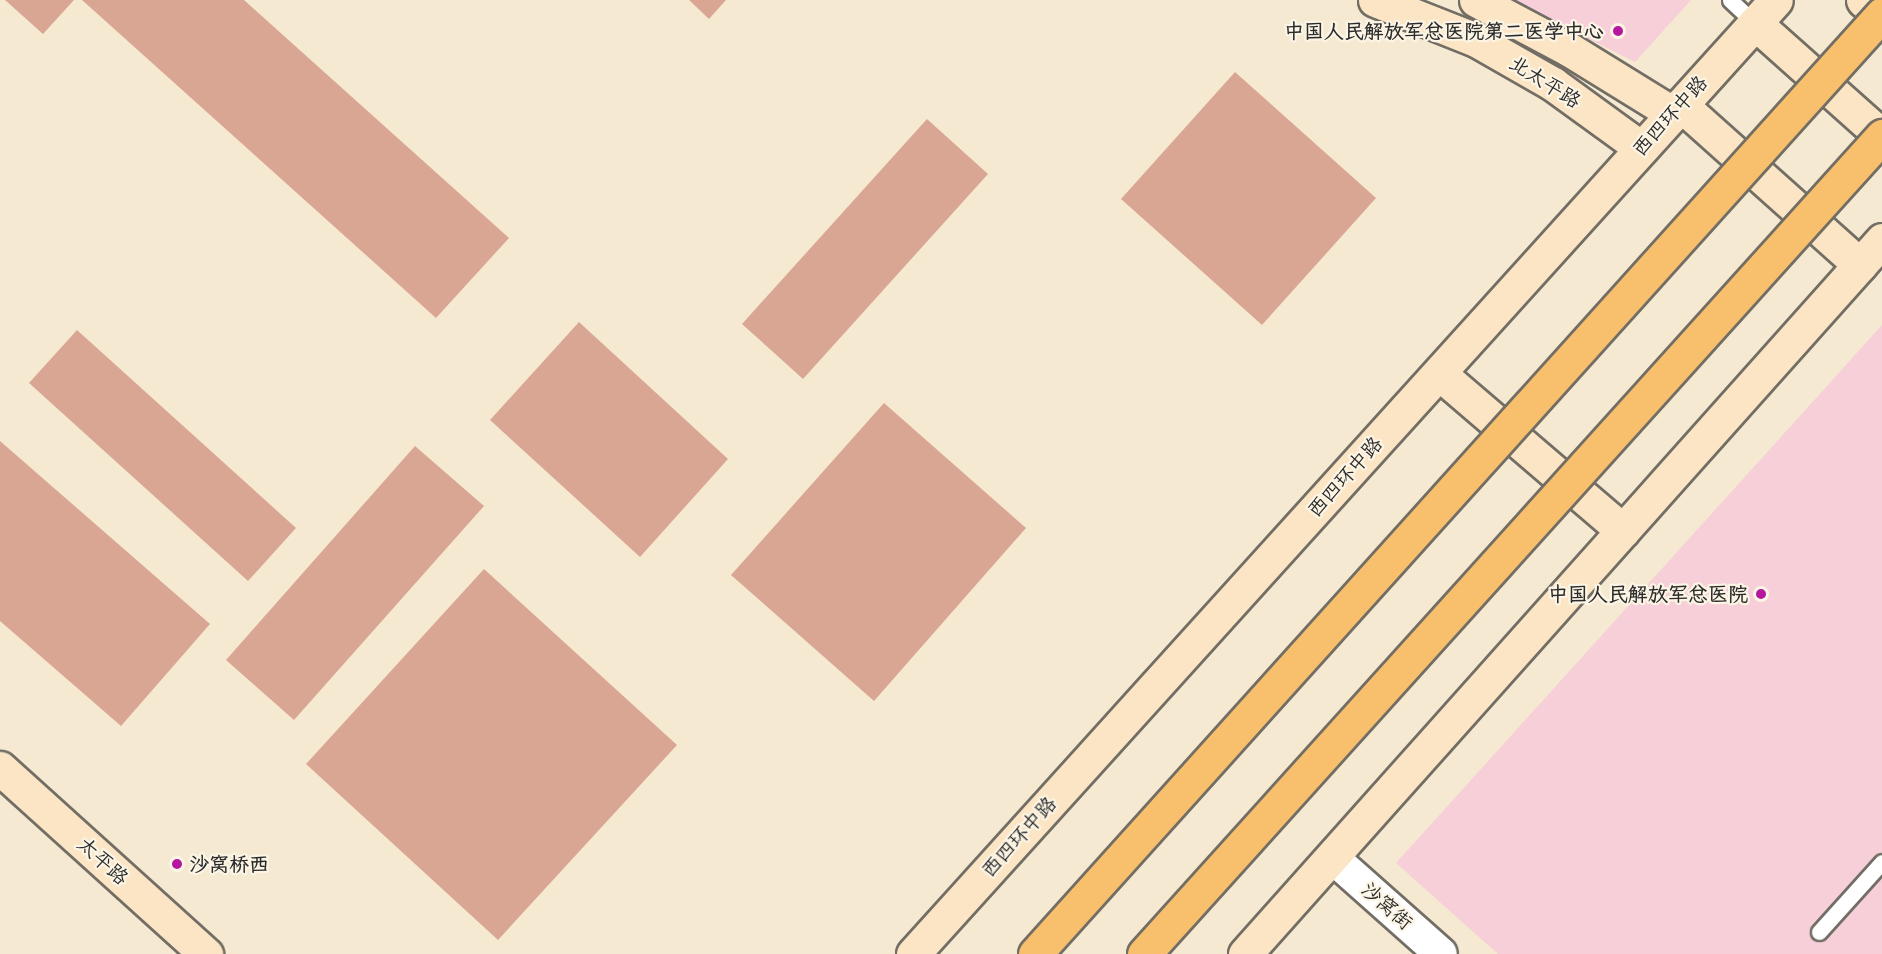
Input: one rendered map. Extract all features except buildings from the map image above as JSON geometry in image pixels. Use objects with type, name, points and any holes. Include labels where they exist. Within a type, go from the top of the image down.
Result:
[{"type":"highway","points":[[1035,954],[1882,15]]},
{"type":"highway","points":[[1144,954],[1882,136]]},
{"type":"street","name":"北太平路","points":[[1375,0],[1476,40],[1552,84],[1641,148]]},
{"type":"street","name":"北太平路","points":[[1476,0],[1676,109],[1860,265]]},
{"type":"street","points":[[1863,0],[1882,15]]},
{"type":"street","name":"西四环中路","points":[[913,954],[1766,11]]},
{"type":"street","points":[[1766,11],[1882,136]]},
{"type":"street","points":[[1245,954],[1882,240]]},
{"type":"street","points":[[1440,374],[1623,531]]},
{"type":"street","name":"太平路","points":[[0,768],[206,954]]},
{"type":"street","name":"沙窝街","points":[[1333,858],[1441,954]]},
{"type":"lane","points":[[1730,0],[1766,11]]},
{"type":"lane","points":[[1820,932],[1882,862]]},
{"type":"shaded area","name":"中国人民解放军总医院第二医学中心","points":[[1511,0],[1691,0],[1635,62]]},
{"type":"shaded area","name":"中国人民解放军总医院","points":[[1882,325],[1882,954],[1498,954],[1396,863]]},
{"type":"place","name":"中国人民解放军总医院第二医学中心","points":[[1618,31]]},
{"type":"place","name":"中国人民解放军总医院","points":[[1761,594]]},
{"type":"place","name":"沙窝桥西","points":[[177,864]]}]
